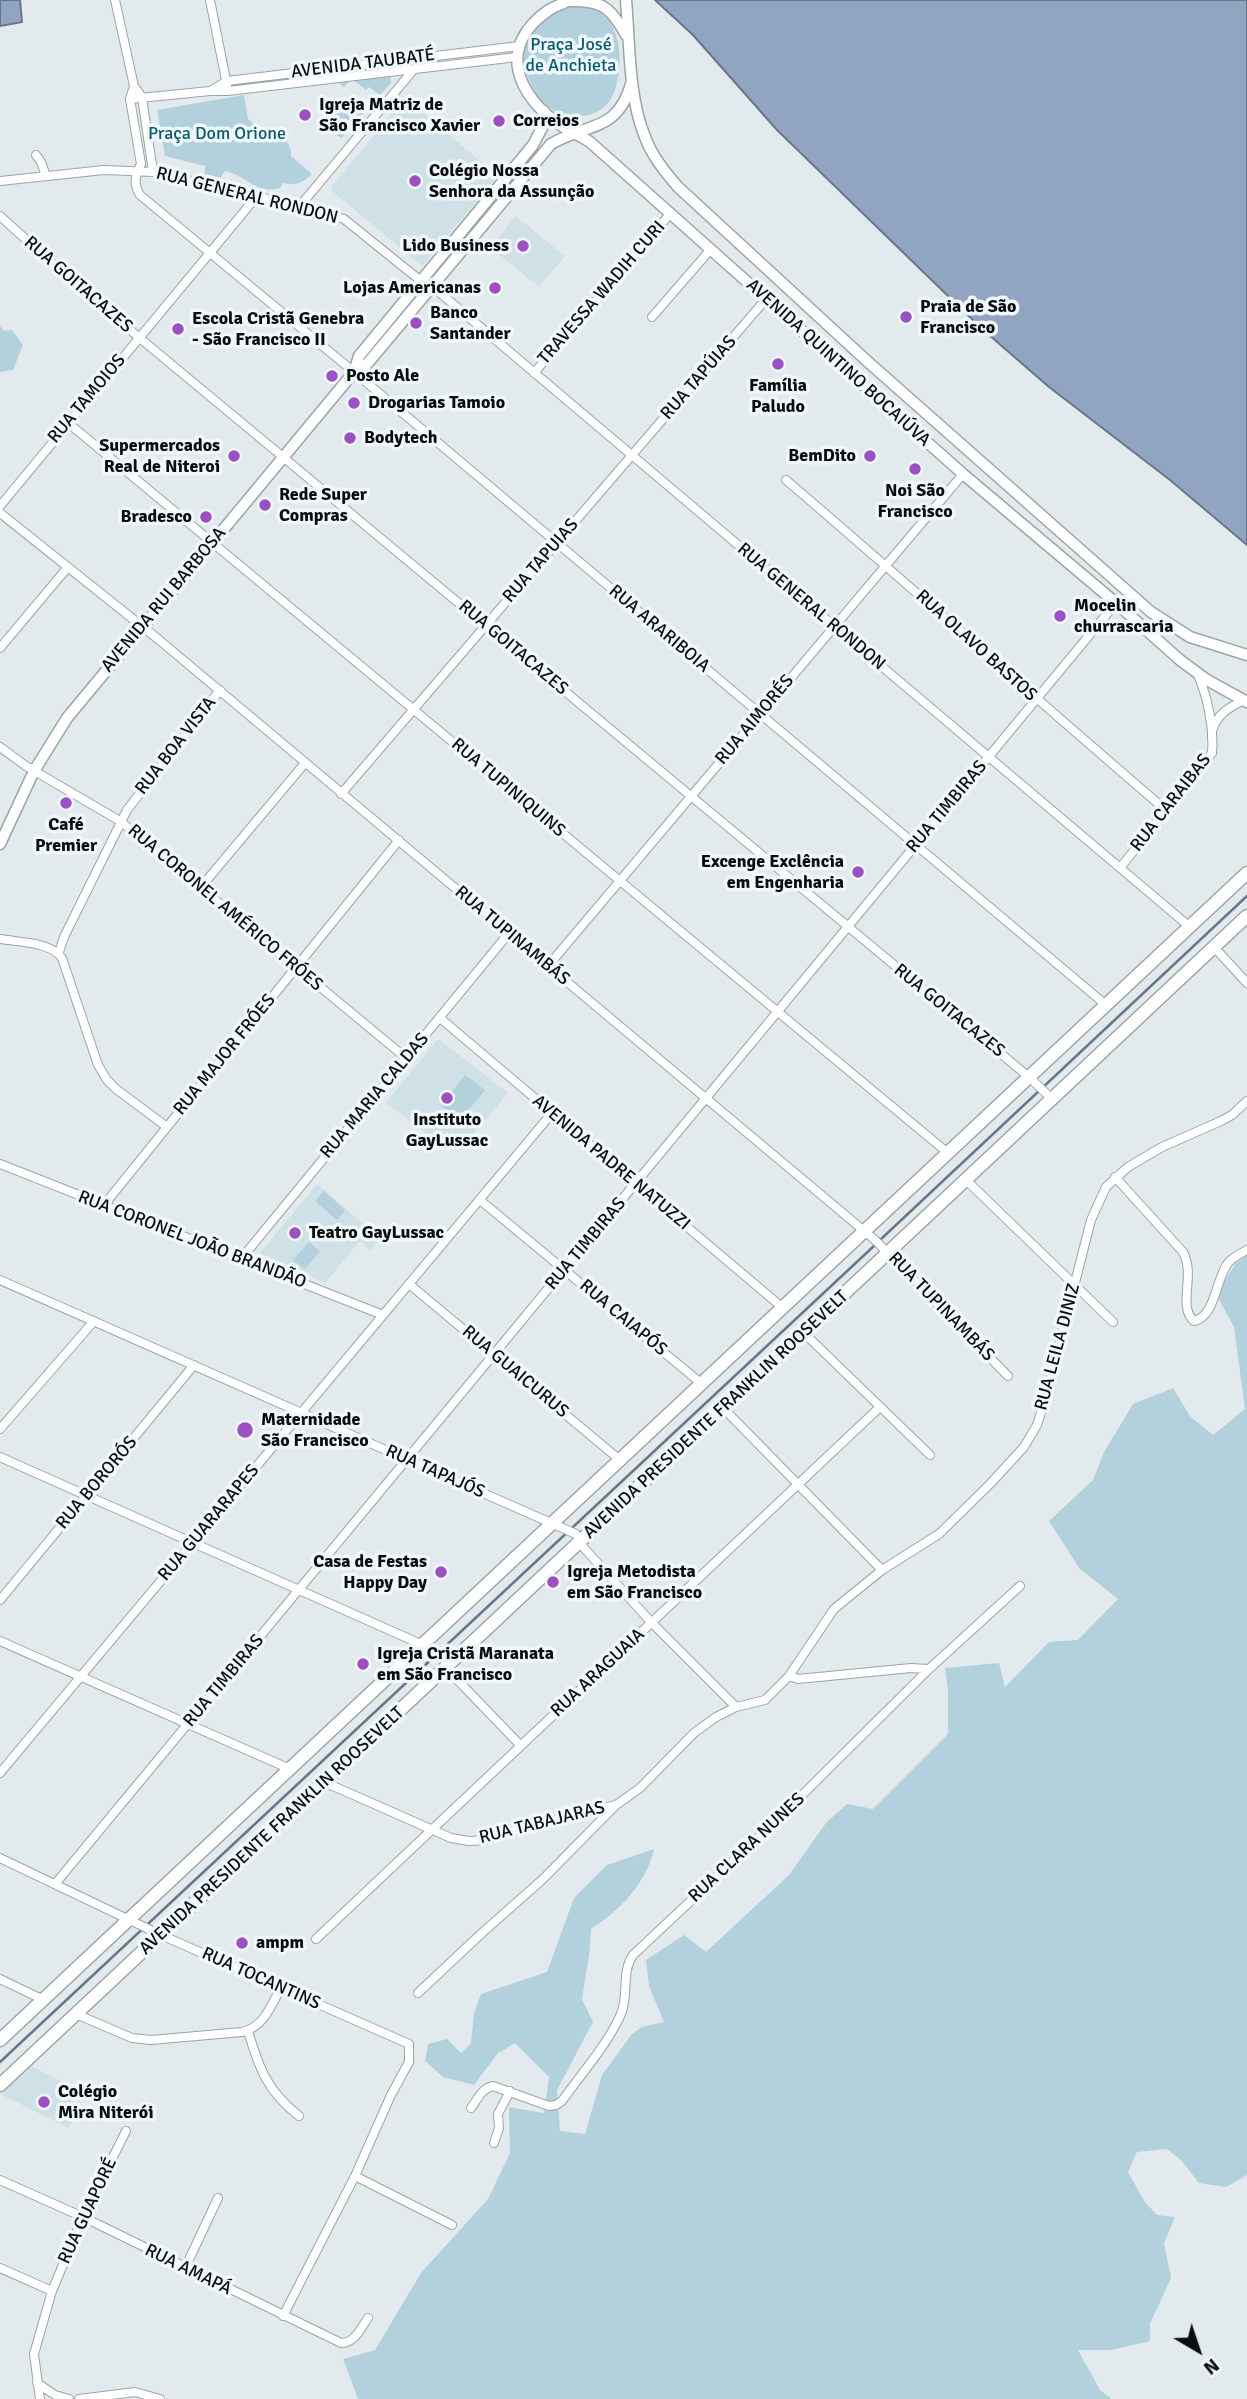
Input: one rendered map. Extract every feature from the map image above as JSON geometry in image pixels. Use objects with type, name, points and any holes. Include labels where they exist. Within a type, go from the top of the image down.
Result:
[{"type":"main road","points":[[518,51],[532,26],[550,10],[568,0],[601,3],[611,12],[629,40]]},
{"type":"main road","name":"AVENIDA QUINTINO BOCAIÚVA","points":[[626,0],[632,81],[644,136],[660,165],[678,187],[867,361],[1151,612],[1190,637],[1247,655]]},
{"type":"main road","name":"AVENIDA QUINTINO BOCAIÚVA","points":[[518,51],[518,74],[522,86],[544,111],[561,125],[590,142],[963,474],[1197,674],[1245,701]]},
{"type":"main road","points":[[576,132],[599,125],[617,113],[629,93],[632,81]]},
{"type":"main road","name":"AVENIDA RUI BARBOSA","points":[[354,372],[359,356],[533,145],[544,124],[544,111]]},
{"type":"main road","name":"AVENIDA RUI BARBOSA","points":[[0,844],[34,771],[67,718],[354,372],[367,364],[551,144],[576,132]]},
{"type":"main road","name":"AVENIDA PRESIDENTE FRANKLIN ROOSEVELT","points":[[0,2040],[134,1922],[290,1769],[423,1644],[558,1526],[620,1460],[783,1308],[870,1236],[948,1153],[1033,1081],[1106,1005],[1247,873]]},
{"type":"main road","name":"AVENIDA PRESIDENTE FRANKLIN ROOSEVELT","points":[[0,2085],[76,2014],[156,1932],[324,1782],[446,1668],[578,1538],[804,1333],[886,1250],[966,1180],[1048,1096],[1247,916]]},
{"type":"street","points":[[115,0],[134,86],[142,97],[153,172]]},
{"type":"street","points":[[210,0],[228,91]]},
{"type":"street","name":"AVENIDA TAUBATÉ","points":[[210,91],[227,81],[518,51]]},
{"type":"street","name":"AVENIDA TAUBATÉ","points":[[130,99],[228,91],[415,68],[518,51]]},
{"type":"street","points":[[300,206],[415,68]]},
{"type":"street","points":[[130,99],[134,86]]},
{"type":"street","name":"RUA ARARIBOIA","points":[[130,99],[141,164],[137,171],[135,187],[140,195],[1106,1005]]},
{"type":"street","name":"RUA GENERAL RONDON","points":[[0,181],[104,170],[153,172],[300,206],[344,219],[421,281]]},
{"type":"street","name":"RUA TAMOIOS","points":[[0,506],[257,196]]},
{"type":"street","name":"TRAVESSA WADIH CURI","points":[[534,373],[670,214]]},
{"type":"street","name":"RUA GOITACAZES","points":[[0,216],[71,281],[1048,1096]]},
{"type":"street","points":[[652,317],[711,249]]},
{"type":"street","name":"RUA GENERAL RONDON","points":[[433,287],[1190,927]]},
{"type":"street","name":"RUA TAPÚIAS","points":[[632,456],[766,299]]},
{"type":"street","name":"RUA TUPINIQUINS","points":[[67,422],[948,1153]]},
{"type":"street","name":"RUA TAPUIAS","points":[[341,794],[632,456]]},
{"type":"street","name":"RUA AIMORÉS","points":[[548,966],[963,474]]},
{"type":"street","name":"RUA OLAVO BASTOS","points":[[786,480],[1167,811]]},
{"type":"street","name":"RUA TUPINAMBÁS","points":[[0,513],[220,690],[870,1236],[1008,1376]]},
{"type":"street","points":[[0,648],[68,567]]},
{"type":"street","name":"RUA TIMBIRAS","points":[[55,1884],[1116,603]]},
{"type":"street","name":"RUA CARAIBAS","points":[[1120,868],[1212,753],[1206,698],[1197,674]]},
{"type":"street","name":"RUA BOA VISTA","points":[[58,952],[120,821],[220,690]]},
{"type":"street","name":"RUA CARAIBAS","points":[[1211,734],[1221,713],[1245,701]]},
{"type":"street","name":"RUA CORONEL AMÉRICO FRÓES","points":[[0,747],[34,771],[120,821],[406,1058]]},
{"type":"street","points":[[201,887],[305,763]]},
{"type":"street","name":"RUA MAJOR FRÓES","points":[[104,1205],[399,840]]},
{"type":"street","name":"RUA MARIA CALDAS","points":[[240,1259],[509,933]]},
{"type":"street","points":[[0,939],[58,952],[98,1065],[107,1080],[167,1127]]},
{"type":"street","points":[[1214,947],[1247,983]]},
{"type":"street","name":"AVENIDA PADRE NATUZZI","points":[[440,1018],[783,1308]]},
{"type":"street","name":"RUA LEILA DINIZ","points":[[736,1707],[765,1700],[789,1676],[835,1609],[882,1570],[939,1534],[1024,1447],[1037,1425],[1045,1400],[1097,1203],[1115,1177],[1128,1167],[1161,1147],[1232,1115],[1247,1101]]},
{"type":"street","name":"RUA GUARARAPES","points":[[0,1773],[552,1113]]},
{"type":"street","name":"RUA CORONEL JOÃO BRANDÃO","points":[[0,1164],[383,1315]]},
{"type":"street","points":[[1115,1177],[1183,1252],[1188,1261],[1190,1272],[1186,1308],[1187,1315],[1194,1321],[1201,1319],[1209,1311],[1213,1295],[1230,1261],[1247,1250]]},
{"type":"street","points":[[966,1180],[1113,1322]]},
{"type":"street","name":"RUA CAIAPÓS","points":[[480,1200],[702,1384]]},
{"type":"street","name":"RUA TAPAJÓS","points":[[0,1280],[558,1526],[578,1538],[651,1622],[736,1707]]},
{"type":"street","name":"RUA GUAICURUS","points":[[409,1284],[620,1460]]},
{"type":"street","points":[[0,1429],[94,1321]]},
{"type":"street","points":[[804,1333],[930,1455]]},
{"type":"street","name":"RUA BORORÓS","points":[[0,1601],[194,1365]]},
{"type":"street","name":"RUA ARAGUAIA","points":[[316,1939],[880,1406]]},
{"type":"street","points":[[723,1408],[882,1570]]},
{"type":"street","points":[[0,1457],[423,1644]]},
{"type":"street","name":"RUA CLARA NUNES","points":[[510,2091],[549,2106],[562,2101],[620,2015],[624,2005],[627,1967],[633,1955],[777,1821],[929,1669],[1020,1586]]},
{"type":"street","points":[[0,1642],[290,1769]]},
{"type":"street","points":[[446,1668],[521,1746]]},
{"type":"street","points":[[789,1676],[798,1679],[911,1668],[929,1669]]},
{"type":"street","name":"RUA TABAJARAS","points":[[324,1782],[451,1838],[469,1842],[486,1840],[616,1805],[640,1788],[694,1733],[736,1707]]},
{"type":"street","points":[[418,1993],[543,1879],[616,1805]]},
{"type":"street","name":"RUA TOCANTINS","points":[[0,1858],[134,1922],[409,2044],[409,2062],[391,2095],[355,2176]]},
{"type":"street","points":[[0,1979],[44,2000]]},
{"type":"street","points":[[76,2014],[132,2038],[151,2040],[248,2031],[264,2019],[281,1987]]},
{"type":"street","points":[[248,2031],[259,2068],[268,2084],[285,2105],[299,2116]]},
{"type":"street","points":[[471,2108],[488,2087],[510,2091],[498,2113],[499,2128],[494,2143]]},
{"type":"street","name":"RUA GUAPORÉ","points":[[40,2399],[34,2354],[52,2291],[83,2217],[126,2131]]},
{"type":"street","points":[[283,2316],[355,2176],[452,2225]]},
{"type":"street","name":"RUA AMAPÁ","points":[[0,2180],[83,2217],[345,2344],[353,2340],[368,2318]]},
{"type":"street","points":[[185,2268],[218,2198]]},
{"type":"street","points":[[0,2267],[52,2291]]},
{"type":"street","points":[[37,2383],[55,2395],[69,2399]]},
{"type":"street","points":[[79,2399],[135,2392],[160,2399]]},
{"type":"shaded area","points":[[0,0],[20,0],[22,22],[0,26]]},
{"type":"shaded area","points":[[655,0],[1247,0],[1247,545],[1170,480],[1049,387],[981,328],[777,130],[693,35]]},
{"type":"shaded area","name":"Colégio Nossa Senhora da Assunção","points":[[405,98],[498,176],[422,266],[332,191],[332,186]]},
{"type":"shaded area","points":[[516,216],[565,256],[539,287],[490,247]]},
{"type":"shaded area","name":"Instituto GayLussac","points":[[437,1040],[508,1093],[461,1149],[450,1141],[444,1147],[386,1103]]},
{"type":"shaded area","points":[[317,1184],[380,1238],[371,1251],[360,1241],[325,1283],[260,1253]]},
{"type":"shaded area","name":"Colégio Mira Niterói","points":[[31,2066],[78,2090],[68,2109],[77,2113],[69,2128],[0,2094]]},
{"type":"green space","name":"Praça José de Anchieta","points":[[570,4],[589,6],[602,13],[616,33],[619,46],[619,74],[612,97],[606,105],[589,115],[569,115],[542,102],[532,87],[521,58],[529,37],[538,24],[550,14]]},
{"type":"green space","points":[[367,66],[380,67],[389,74],[391,83],[380,95],[369,87],[366,90],[352,79],[344,87],[337,82],[335,75]]},
{"type":"green space","name":"Praça Dom Orione","points":[[244,95],[248,119],[269,136],[285,140],[290,147],[291,156],[312,174],[306,180],[296,184],[283,183],[280,188],[264,189],[225,171],[220,178],[214,180],[205,174],[205,166],[165,156],[157,110]]},
{"type":"green space","points":[[354,98],[367,109],[342,138],[332,133],[337,132],[336,122],[331,122],[331,108]]},
{"type":"green space","points":[[0,326],[4,331],[12,330],[23,345],[13,370],[0,372]]},
{"type":"green space","points":[[465,1075],[485,1090],[460,1121],[441,1106]]},
{"type":"green space","points":[[324,1191],[345,1210],[337,1220],[315,1201]]},
{"type":"green space","points":[[309,1242],[320,1251],[305,1269],[293,1260]]},
{"type":"green space","points":[[1247,1256],[1247,2175],[1226,2187],[1199,2183],[1181,2160],[1167,2149],[1137,2152],[1128,2172],[1145,2202],[1157,2215],[1175,2217],[1164,2243],[1171,2278],[1150,2324],[1150,2341],[1112,2350],[1078,2350],[1100,2390],[1112,2399],[358,2399],[343,2359],[375,2350],[421,2273],[488,2199],[510,2153],[509,2107],[544,2113],[549,2077],[515,2043],[498,2053],[474,2085],[443,2077],[425,2061],[428,2044],[447,2039],[461,2053],[471,2043],[474,2013],[481,1994],[547,1972],[574,1898],[607,1865],[654,1849],[638,1885],[622,1905],[591,1929],[582,1999],[593,2022],[557,2090],[560,2131],[585,2134],[602,2075],[632,2034],[642,2027],[664,2022],[649,1986],[646,1960],[684,1935],[706,1952],[789,1875],[826,1823],[847,1804],[873,1809],[948,1734],[945,1668],[999,1663],[1005,1687],[1049,1642],[1078,1640],[1118,1599],[1079,1568],[1049,1521],[1093,1480],[1104,1452],[1133,1404],[1173,1388],[1190,1416],[1213,1435],[1245,1409],[1234,1327],[1216,1294],[1236,1263]]},
{"type":"waterway","points":[[880,1240],[1247,896]]},
{"type":"waterway","points":[[0,2062],[875,1245]]},
{"type":"place","name":"Igreja Matriz de São Francisco Xavier","points":[[305,115]]},
{"type":"place","name":"Correios","points":[[499,121]]},
{"type":"place","name":"Colégio Nossa Senhora da Assunção","points":[[415,181]]},
{"type":"place","name":"Lido Business","points":[[523,246]]},
{"type":"place","name":"Lojas Americanas","points":[[495,288]]},
{"type":"place","name":"Praia de São Francisco","points":[[906,317]]},
{"type":"place","name":"Banco Santander","points":[[416,323]]},
{"type":"place","name":"Escola Cristã Genebra - São Francisco II","points":[[178,329]]},
{"type":"place","name":"Família Paludo","points":[[778,364]]},
{"type":"place","name":"Posto Ale","points":[[332,376]]},
{"type":"place","name":"Drogarias Tamoio","points":[[354,403]]},
{"type":"place","name":"Bodytech","points":[[350,438]]},
{"type":"place","name":"Supermercados Real de Niteroi","points":[[234,456]]},
{"type":"place","name":"BemDito","points":[[870,456]]},
{"type":"place","name":"Noi São Francisco","points":[[915,469]]},
{"type":"place","name":"Rede Super Compras","points":[[265,505]]},
{"type":"place","name":"Bradesco","points":[[206,517]]},
{"type":"place","name":"Mocelin churrascaria","points":[[1060,616]]},
{"type":"place","name":"Café Premier","points":[[66,803]]},
{"type":"place","name":"Excenge Exclência em Engenharia","points":[[858,872]]},
{"type":"place","name":"Instituto GayLussac","points":[[447,1098]]},
{"type":"place","name":"Teatro GayLussac","points":[[295,1233]]},
{"type":"place","name":"Maternidade São Francisco","points":[[245,1430]]},
{"type":"place","name":"Casa de Festas Happy Day","points":[[441,1572]]},
{"type":"place","name":"Igreja Metodista em São Francisco","points":[[553,1582]]},
{"type":"place","name":"Igreja Cristã Maranata em São Francisco","points":[[363,1664]]},
{"type":"place","name":"ampm","points":[[242,1943]]},
{"type":"place","name":"Colégio Mira Niterói","points":[[44,2102]]}]
